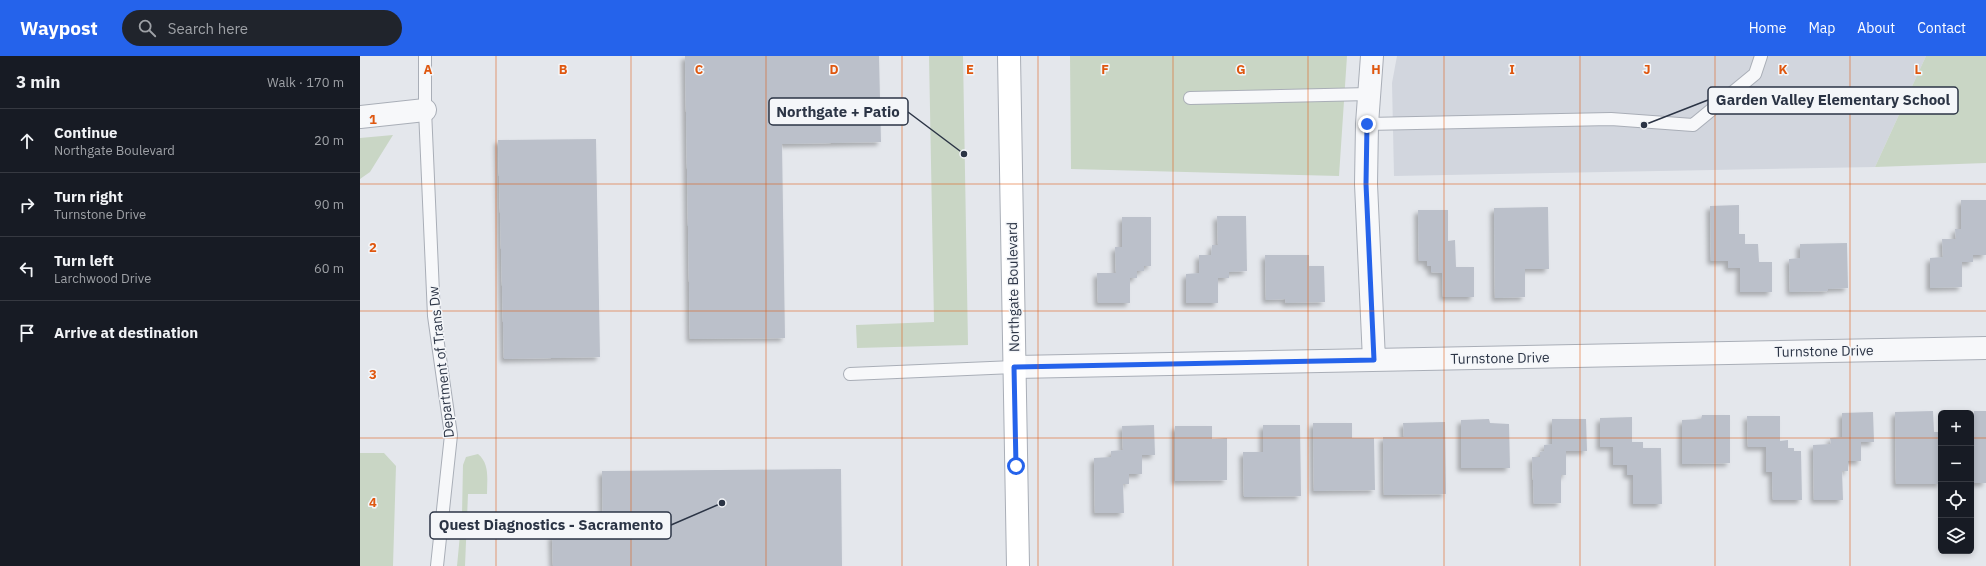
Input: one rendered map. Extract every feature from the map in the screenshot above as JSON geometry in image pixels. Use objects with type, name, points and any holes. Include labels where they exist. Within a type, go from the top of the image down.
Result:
[{"type":"main road","name":"Northgate Boulevard","points":[[1009,56],[1018,566]]},
{"type":"street","points":[[1372,56],[1367,124],[1366,184],[1374,360]]},
{"type":"street","points":[[360,116],[425,110]]},
{"type":"street","name":"Turnstone Drive","points":[[1014,367],[1986,348]]},
{"type":"lane","name":"Department of Trans Dw","points":[[425,56],[425,110],[434,316],[451,435],[437,566]]},
{"type":"lane","points":[[1367,124],[1611,119],[1693,125],[1755,74],[1761,56]]},
{"type":"lane","points":[[1190,98],[1369,94]]},
{"type":"lane","points":[[850,374],[1014,367]]},
{"type":"shaded area","points":[[1397,56],[1926,56],[1875,167],[1394,176],[1392,83]]},
{"type":"green space","points":[[929,56],[963,56],[968,345],[857,348],[856,325],[934,322]]},
{"type":"green space","points":[[1070,56],[1347,56],[1339,176],[1071,169]]},
{"type":"green space","points":[[1926,56],[1986,56],[1986,163],[1875,167]]},
{"type":"green space","points":[[393,135],[370,172],[360,179],[360,138]]},
{"type":"green space","points":[[360,453],[384,453],[396,466],[393,566],[360,566]]},
{"type":"green space","points":[[478,454],[482,458],[486,467],[487,494],[468,494],[465,566],[457,566],[462,514],[463,465],[466,457]]},
{"type":"building","points":[[685,56],[879,56],[881,142],[782,144],[785,338],[690,339]]},
{"type":"building","points":[[596,139],[600,357],[504,359],[498,140]]},
{"type":"building","points":[[1961,200],[1986,200],[1986,255],[1973,255],[1973,262],[1962,262],[1962,287],[1930,288],[1930,258],[1943,257],[1942,239],[1956,239],[1955,229],[1961,229]]},
{"type":"building","points":[[1739,205],[1739,234],[1745,234],[1745,244],[1758,244],[1759,262],[1772,262],[1772,292],[1740,292],[1740,268],[1728,268],[1728,261],[1711,261],[1710,206]]},
{"type":"building","points":[[1548,207],[1549,269],[1525,269],[1525,297],[1495,298],[1494,208]]},
{"type":"building","points":[[1418,210],[1448,210],[1448,241],[1455,240],[1456,267],[1474,267],[1474,297],[1443,297],[1442,273],[1431,272],[1431,266],[1427,266],[1427,261],[1419,261]]},
{"type":"building","points":[[1217,216],[1246,216],[1247,271],[1229,272],[1229,278],[1218,278],[1218,303],[1186,303],[1186,274],[1199,273],[1199,255],[1211,255],[1212,245],[1218,245]]},
{"type":"building","points":[[1122,217],[1151,217],[1151,266],[1144,266],[1144,271],[1137,271],[1137,278],[1130,278],[1130,303],[1098,303],[1097,273],[1116,273],[1115,247],[1122,247]]},
{"type":"building","points":[[1847,243],[1848,288],[1828,289],[1828,291],[1790,292],[1789,259],[1800,258],[1800,244]]},
{"type":"building","points":[[1265,255],[1309,255],[1309,266],[1324,266],[1325,302],[1286,303],[1285,299],[1266,300]]},
{"type":"building","points":[[1933,411],[1934,432],[1938,432],[1938,484],[1896,484],[1895,412]]},
{"type":"building","points":[[1974,411],[1986,411],[1986,483],[1974,483]]},
{"type":"building","points":[[1873,412],[1874,442],[1861,442],[1861,461],[1848,461],[1848,471],[1842,471],[1843,500],[1814,500],[1813,445],[1831,444],[1830,438],[1842,437],[1842,413]]},
{"type":"building","points":[[1702,415],[1730,415],[1730,463],[1682,464],[1682,420],[1701,419]]},
{"type":"building","points":[[1747,416],[1780,416],[1780,441],[1788,440],[1788,448],[1794,448],[1794,451],[1801,451],[1802,500],[1773,500],[1772,472],[1766,472],[1766,447],[1748,447]]},
{"type":"building","points":[[1632,417],[1632,442],[1643,442],[1643,448],[1661,448],[1662,504],[1633,504],[1633,475],[1627,475],[1627,465],[1613,465],[1613,447],[1600,447],[1600,418]]},
{"type":"building","points":[[1489,419],[1490,423],[1509,424],[1510,468],[1461,468],[1461,420]]},
{"type":"building","points":[[1552,419],[1586,419],[1587,451],[1566,451],[1566,475],[1561,475],[1561,503],[1534,504],[1532,457],[1540,457],[1540,452],[1544,451],[1544,445],[1552,444]]},
{"type":"building","points":[[1445,422],[1446,494],[1384,495],[1383,437],[1404,437],[1403,423]]},
{"type":"building","points":[[1313,423],[1352,423],[1352,438],[1374,438],[1375,490],[1314,491]]},
{"type":"building","points":[[1154,425],[1155,455],[1142,455],[1142,474],[1129,474],[1129,484],[1123,484],[1124,513],[1095,513],[1094,458],[1111,457],[1111,451],[1123,450],[1122,426]]},
{"type":"building","points":[[1263,425],[1300,425],[1301,496],[1244,497],[1243,452],[1263,452]]},
{"type":"building","points":[[1175,426],[1212,426],[1212,439],[1227,438],[1227,480],[1175,481]]},
{"type":"building","points":[[841,469],[842,566],[553,566],[552,535],[603,535],[602,471]]},
{"type":"place","name":"Garden Valley Elementary School","points":[[1644,125]]},
{"type":"place","name":"Northgate + Patio","points":[[964,154]]},
{"type":"place","name":"Quest Diagnostics - Sacramento","points":[[722,503]]},
{"type":"route","points":[[1016,466],[1014,367],[1374,360],[1366,184],[1367,124]]}]
